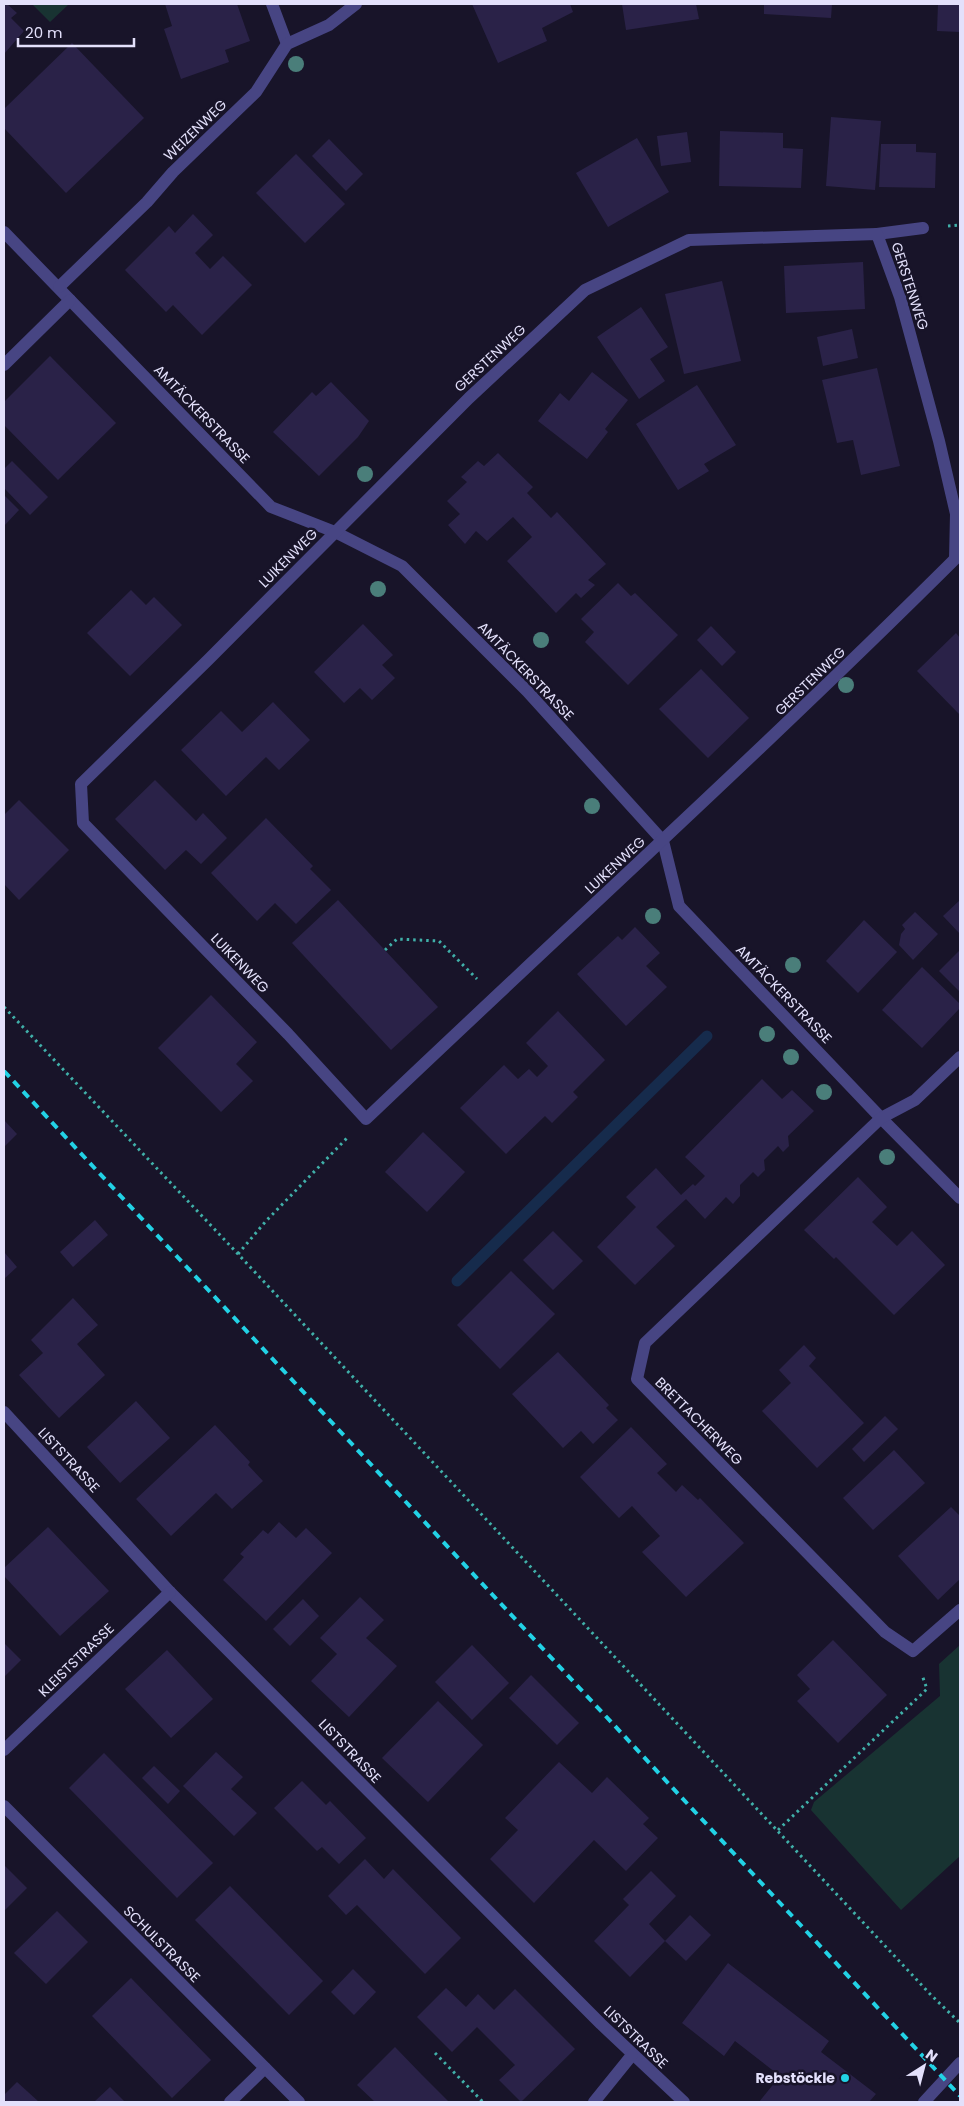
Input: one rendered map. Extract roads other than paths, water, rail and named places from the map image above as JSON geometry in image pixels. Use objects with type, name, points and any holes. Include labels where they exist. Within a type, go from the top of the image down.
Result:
[{"type":"street","points":[[272,4],[287,44],[329,25],[356,4]]},
{"type":"street","name":"WEIZENWEG","points":[[59,287],[146,202],[173,172],[256,92],[287,44]]},
{"type":"street","points":[[877,234],[922,228]]},
{"type":"street","name":"AMTÄCKERSTRASSE","points":[[4,232],[271,507],[335,532],[402,566],[526,691],[663,841],[679,906],[960,1198]]},
{"type":"street","name":"GERSTENWEG","points":[[335,532],[469,398],[585,290],[688,240],[877,234],[900,297],[939,442],[956,514],[955,559],[797,714],[663,841]]},
{"type":"street","points":[[4,365],[70,300]]},
{"type":"street","name":"LUIKENWEG","points":[[335,532],[81,784],[83,823],[288,1034],[366,1119],[663,841]]},
{"type":"street","points":[[881,1118],[915,1100],[960,1057]]},
{"type":"street","name":"BRETTACHERWEG","points":[[881,1118],[645,1342],[637,1380],[885,1632],[913,1651],[960,1610]]},
{"type":"street","name":"LISTSTRASSE","points":[[4,1412],[170,1592],[632,2055],[684,2102]]},
{"type":"street","name":"KLEISTSTRASSE","points":[[4,1750],[170,1592]]},
{"type":"street","name":"SCHULSTRASSE","points":[[4,1806],[299,2102]]},
{"type":"street","points":[[594,2102],[632,2055]]},
{"type":"street","points":[[924,2102],[960,2063]]},
{"type":"street","points":[[230,2102],[265,2068]]},
{"type":"waterway","points":[[457,1281],[707,1036]]},
{"type":"railway","points":[[4,1071],[960,2096]]},
{"type":"place","name":"Rebstöckle","points":[[845,2078]]}]
